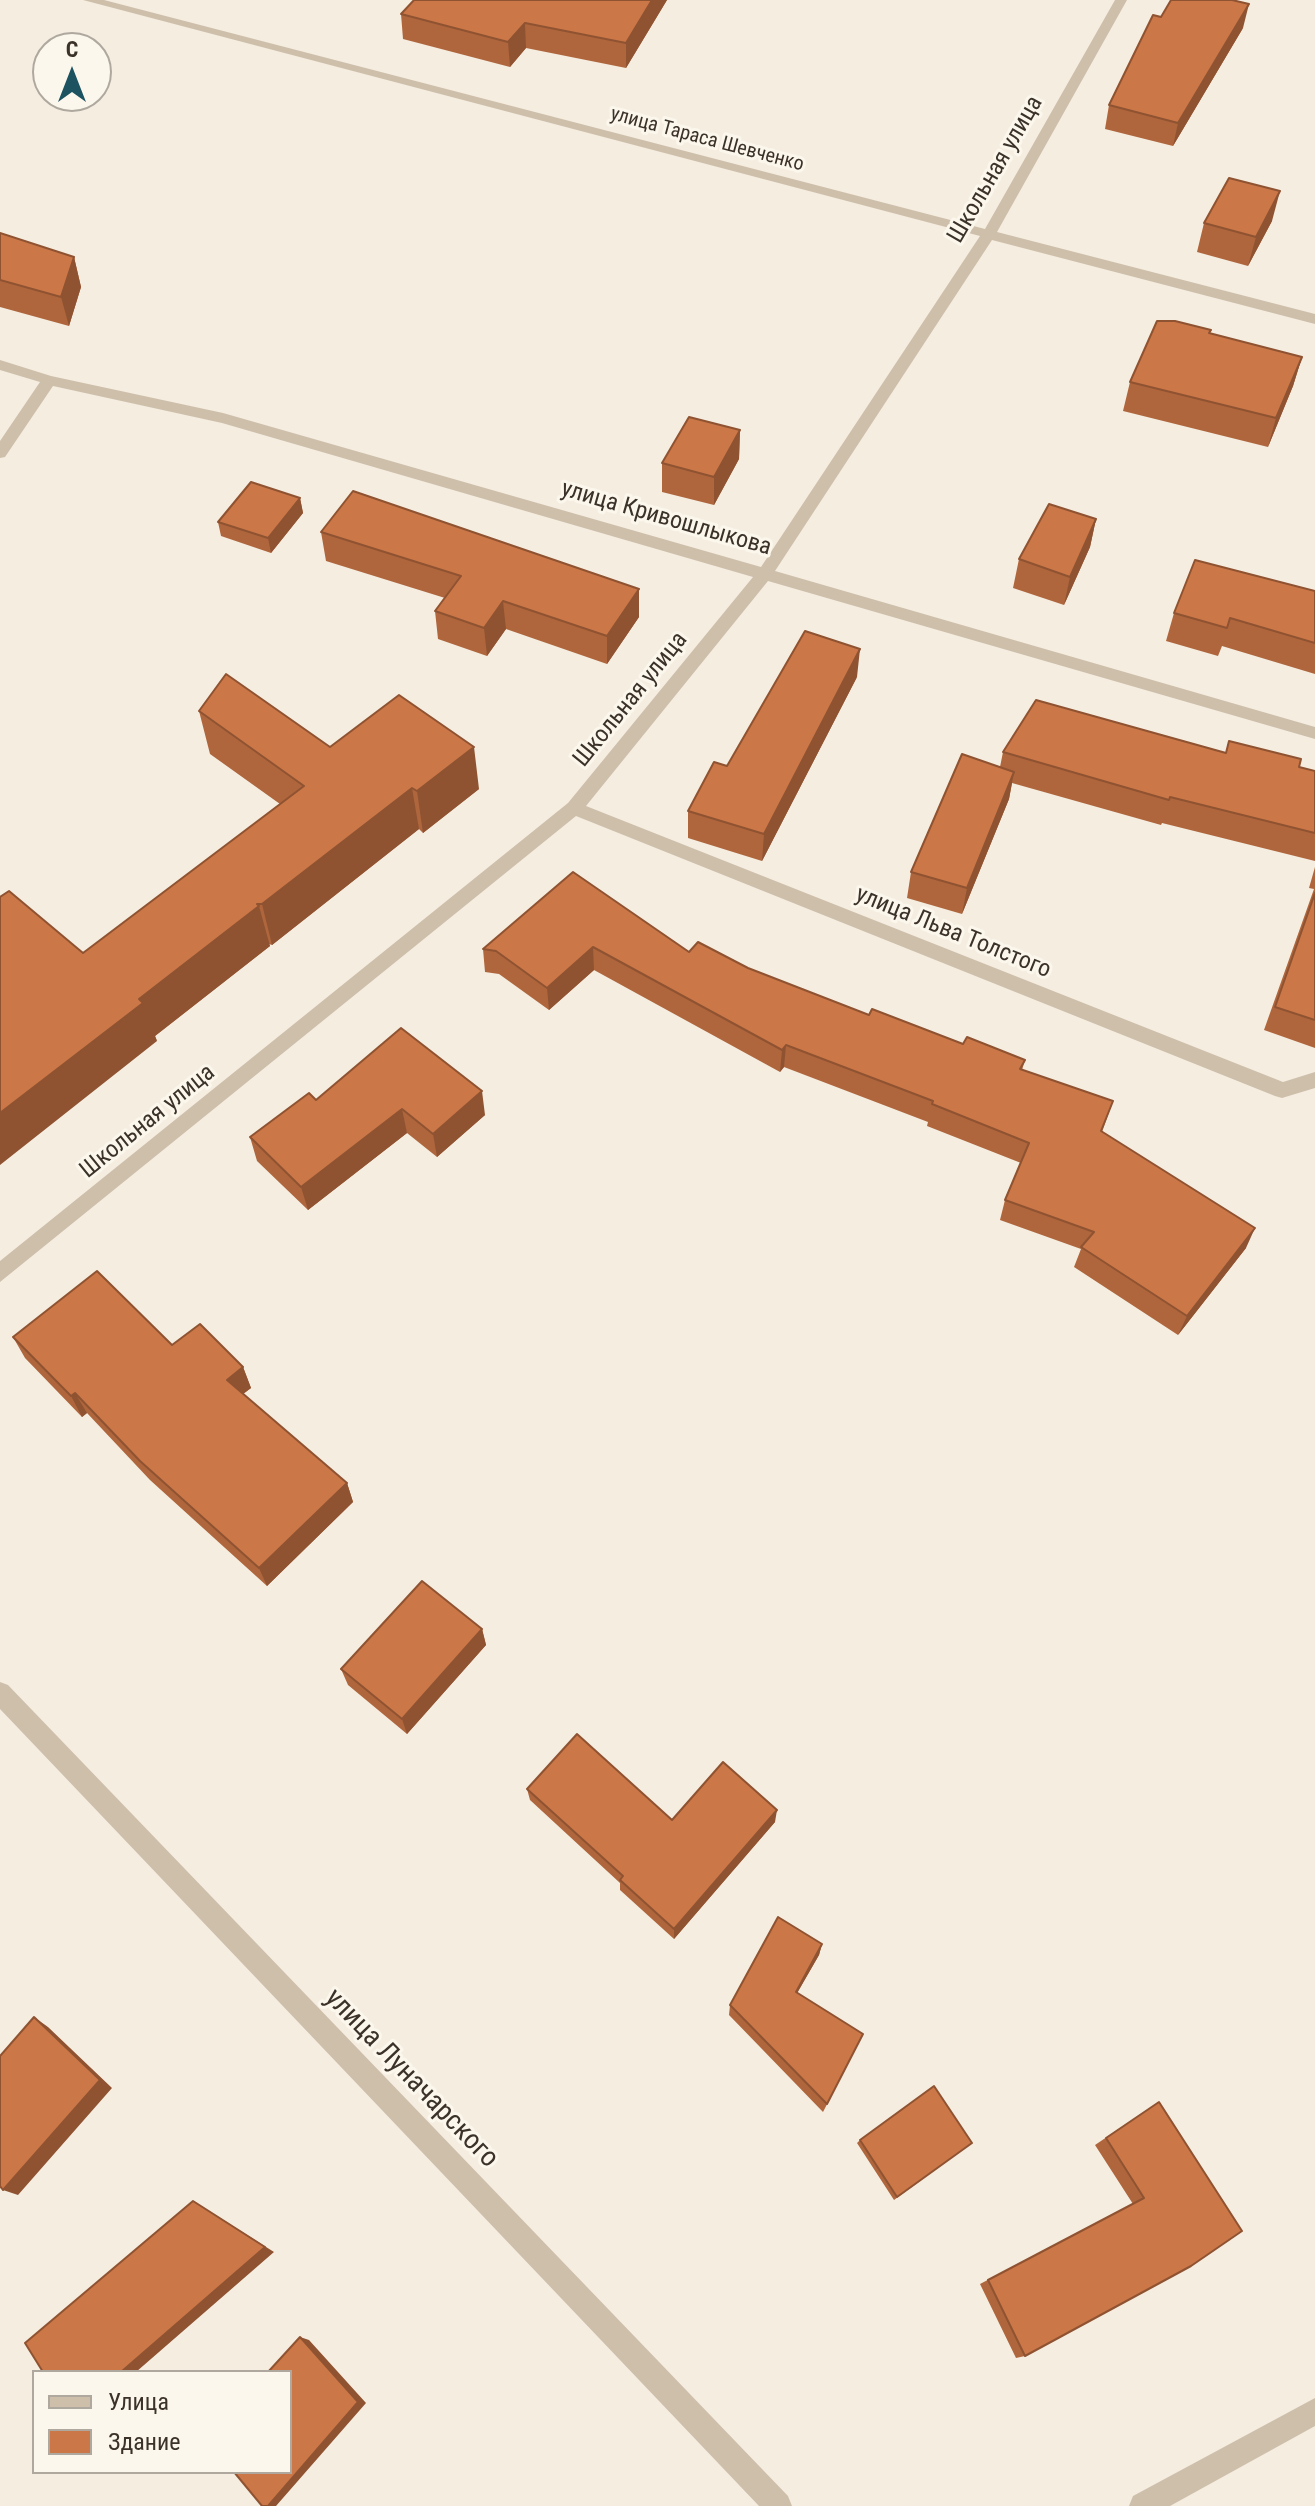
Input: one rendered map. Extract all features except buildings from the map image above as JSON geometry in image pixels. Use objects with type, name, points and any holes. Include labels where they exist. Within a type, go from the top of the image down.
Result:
[{"type":"street","name":"улица Тараса Шевченко","points":[[89,0],[1315,319]]},
{"type":"street","name":"Школьная улица","points":[[0,1273],[574,808],[766,572],[989,234],[1121,0]]},
{"type":"street","name":"улица Кривошлыкова","points":[[0,365],[49,380],[223,418],[766,572],[1315,733]]},
{"type":"street","points":[[0,453],[49,380]]},
{"type":"street","name":"улица Льва Толстого","points":[[574,808],[1282,1090],[1315,1080]]},
{"type":"street","name":"улица Луначарского","points":[[0,1693],[778,2506]]},
{"type":"street","points":[[1143,2506],[1315,2411]]}]
